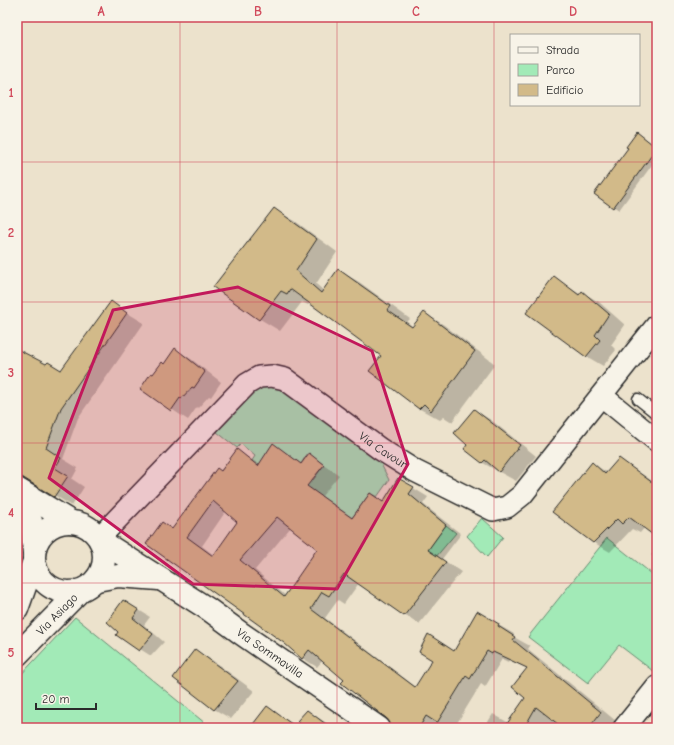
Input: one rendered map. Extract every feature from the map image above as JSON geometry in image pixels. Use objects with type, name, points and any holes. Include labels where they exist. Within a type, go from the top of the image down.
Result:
[{"type":"main road","name":"Via Sommavilla","points":[[17,490],[71,522],[86,526],[100,539],[208,608],[242,634],[379,728]]},
{"type":"main road","name":"Via Sommavilla","points":[[17,496],[31,521],[34,558],[39,576],[50,587],[65,592],[118,576],[161,579]]},
{"type":"main road","points":[[17,609],[38,542],[46,531],[58,524],[71,522]]},
{"type":"main road","points":[[88,586],[104,562],[105,554],[100,539]]},
{"type":"main road","name":"Via Asiago","points":[[17,655],[88,586]]},
{"type":"street","name":"Via Cavour","points":[[100,539],[247,384],[259,377],[272,376],[285,379],[380,449],[415,471],[493,510],[507,507],[522,495],[657,325]]},
{"type":"street","points":[[602,396],[657,441]]},
{"type":"street","points":[[624,728],[657,687]]},
{"type":"lane","points":[[638,399],[657,414]]},
{"type":"highlighted area","points":[[238,287],[372,351],[408,464],[337,589],[193,584],[49,478],[113,310]]},
{"type":"green space","points":[[271,384],[298,399],[385,463],[382,466],[389,480],[377,497],[370,493],[352,518],[243,475],[255,456],[241,444],[237,448],[217,432],[257,390],[264,385]],"holes":[[[308,453],[324,465],[313,480],[298,468]]]},
{"type":"green space","points":[[482,518],[503,537],[487,557],[467,536]]},
{"type":"green space","points":[[446,525],[456,533],[435,558],[426,552]]},
{"type":"green space","points":[[607,538],[657,578],[657,666],[653,671],[619,645],[588,683],[528,637]]},
{"type":"green space","points":[[75,617],[211,728],[17,728],[17,679]]},
{"type":"building","points":[[637,132],[657,148],[613,208],[594,194],[628,148],[626,147]]},
{"type":"building","points":[[274,208],[317,239],[296,271],[321,293],[338,269],[390,306],[387,310],[412,327],[424,312],[475,351],[431,411],[424,404],[419,409],[369,371],[381,356],[290,289],[287,294],[281,291],[259,320],[213,287]]},
{"type":"building","points":[[554,276],[579,295],[582,291],[609,314],[595,335],[600,340],[586,357],[526,313]]},
{"type":"building","points":[[111,301],[127,313],[61,408],[46,448],[61,458],[55,468],[68,476],[54,497],[17,474],[17,349],[46,364],[48,362],[61,370]]},
{"type":"building","points":[[175,348],[205,372],[194,388],[192,387],[181,399],[180,398],[171,411],[140,389],[151,373],[153,374],[162,362],[164,364]]},
{"type":"building","points":[[474,409],[520,445],[499,472],[485,460],[482,463],[464,449],[467,445],[454,433]]},
{"type":"building","points":[[273,443],[301,464],[309,453],[324,465],[307,486],[352,518],[370,493],[383,502],[398,478],[414,487],[409,494],[446,525],[428,550],[446,562],[404,616],[344,574],[329,596],[322,592],[311,609],[415,687],[432,660],[419,652],[428,634],[454,651],[477,611],[499,624],[498,626],[515,637],[513,640],[601,712],[589,728],[563,728],[536,707],[524,728],[504,728],[525,698],[512,687],[527,668],[493,652],[492,654],[487,651],[470,679],[466,676],[437,723],[426,716],[419,728],[391,728],[386,718],[341,683],[344,680],[309,650],[302,659],[284,643],[146,544],[162,522],[172,529],[217,468],[221,471],[237,449],[258,466]],"holes":[[[213,501],[237,522],[213,556],[187,537]],[[277,517],[317,549],[284,597],[240,560]]]},
{"type":"building","points":[[619,458],[657,486],[657,538],[629,517],[622,524],[617,519],[593,543],[552,512],[592,462],[605,474]]},
{"type":"building","points":[[123,600],[139,610],[133,618],[153,634],[139,651],[116,635],[118,632],[107,622]]},
{"type":"building","points":[[195,649],[238,681],[214,710],[173,678]]},
{"type":"building","points":[[267,706],[297,728],[250,728]]},
{"type":"building","points":[[307,710],[331,728],[305,728],[297,721]]}]
